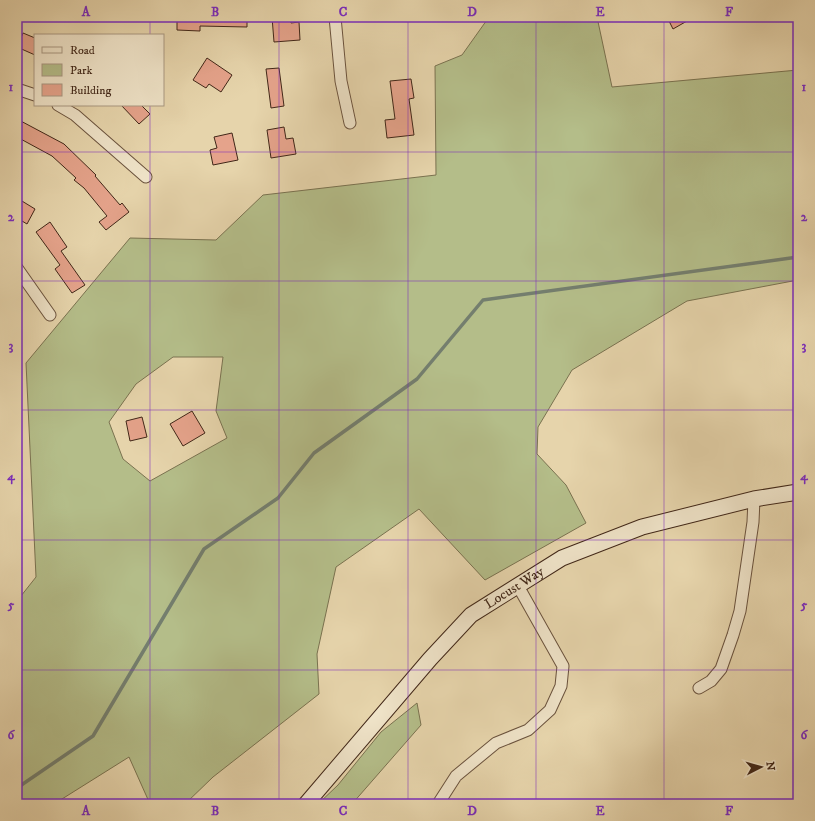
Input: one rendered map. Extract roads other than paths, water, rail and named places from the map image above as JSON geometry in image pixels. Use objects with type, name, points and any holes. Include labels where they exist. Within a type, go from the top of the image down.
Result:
[{"type":"main road","name":"Locust Way","points":[[306,804],[430,659],[471,615],[562,558],[642,527],[754,499],[798,492]]},
{"type":"street","points":[[335,17],[341,81],[350,123]]},
{"type":"street","points":[[17,89],[34,95]]},
{"type":"street","points":[[60,106],[75,115],[146,177]]},
{"type":"street","points":[[17,268],[50,315]]},
{"type":"street","points":[[699,688],[711,681],[721,669],[737,623],[753,522],[754,499]]},
{"type":"street","points":[[438,804],[456,776],[496,743],[528,730],[550,710],[561,686],[563,666],[518,586]]},
{"type":"waterway","points":[[17,788],[93,736],[204,549],[278,498],[314,453],[417,379],[483,300],[798,257]]}]
